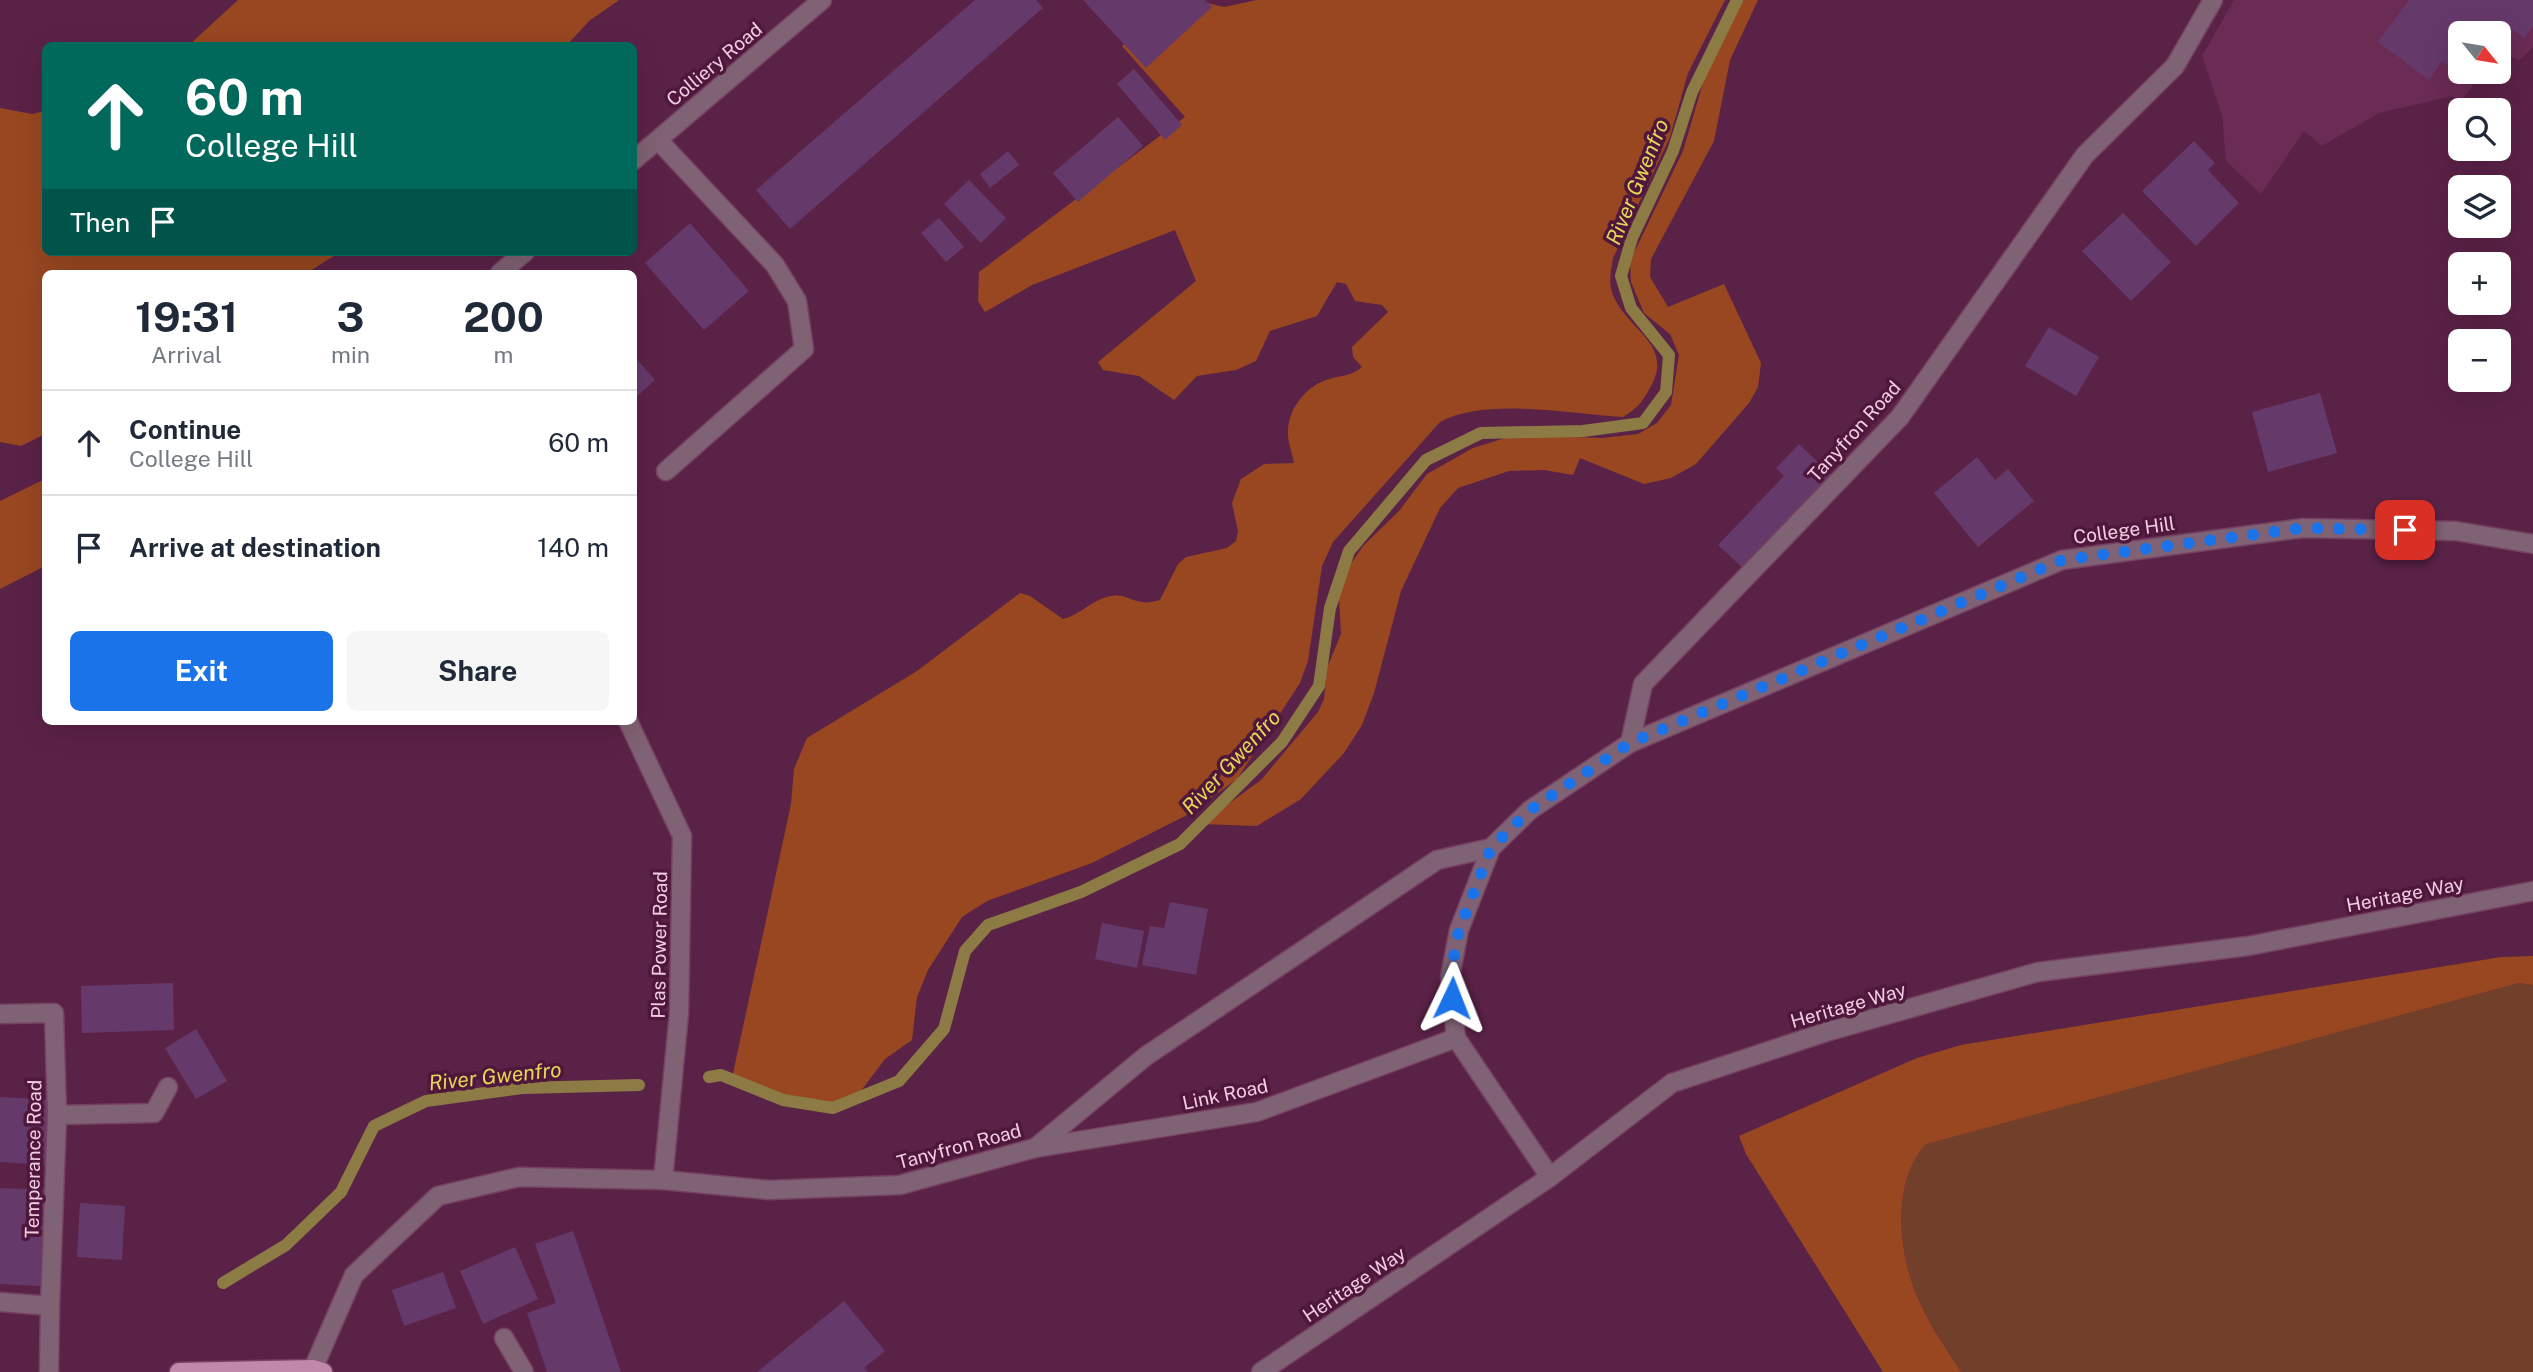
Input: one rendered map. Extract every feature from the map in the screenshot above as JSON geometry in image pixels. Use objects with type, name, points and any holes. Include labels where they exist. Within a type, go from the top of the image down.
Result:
[{"type":"main road","points":[[179,1372],[318,1370]]},
{"type":"street","name":"Colliery Road","points":[[637,157],[822,0]]},
{"type":"street","name":"Tanyfron Road","points":[[1630,743],[1643,684],[1900,417],[2085,155],[2175,66],[2213,0]]},
{"type":"street","points":[[658,139],[775,265],[797,301],[804,349],[666,471]]},
{"type":"street","points":[[504,270],[520,256]]},
{"type":"street","name":"College Hill","points":[[1630,743],[2062,560],[2303,528],[2456,531],[2533,544]]},
{"type":"street","name":"Plas Power Road","points":[[630,725],[682,836],[679,1013],[663,1180]]},
{"type":"street","points":[[1550,1177],[1456,1038],[1450,977],[1459,930],[1491,848],[1530,810],[1630,743]]},
{"type":"street","name":"Tanyfron Road","points":[[318,1370],[355,1275],[438,1196],[519,1177],[663,1180],[769,1190],[900,1185],[1035,1147],[1146,1056],[1437,860],[1491,848]]},
{"type":"street","name":"Heritage Way","points":[[1261,1372],[1550,1177],[1672,1083],[1826,1031],[2038,972],[2248,946],[2533,891]]},
{"type":"street","name":"Temperance Road","points":[[0,1014],[54,1013],[57,1115],[49,1372]]},
{"type":"street","name":"Link Road","points":[[1035,1147],[1256,1112],[1456,1038]]},
{"type":"street","points":[[57,1115],[154,1113],[168,1087]]},
{"type":"street","points":[[0,1302],[50,1306]]},
{"type":"street","points":[[505,1338],[524,1372]]},
{"type":"shaded area","points":[[238,0],[619,0],[589,21],[570,42],[192,42]]},
{"type":"shaded area","points":[[1177,0],[1194,0],[1224,7],[1257,0],[1725,0],[1688,73],[1670,137],[1613,258],[1610,281],[1613,295],[1653,348],[1657,359],[1657,371],[1651,386],[1640,404],[1623,417],[1504,409],[1459,414],[1440,422],[1333,542],[1322,566],[1308,661],[1300,683],[1237,779],[1189,814],[1092,863],[987,901],[962,917],[928,970],[917,997],[912,1040],[885,1059],[854,1100],[816,1105],[732,1078],[791,804],[794,769],[807,738],[917,671],[1020,593],[1030,596],[1063,619],[1105,597],[1124,596],[1144,602],[1160,600],[1178,564],[1186,557],[1227,548],[1236,541],[1238,531],[1232,503],[1241,479],[1264,464],[1294,463],[1288,434],[1295,406],[1305,393],[1319,383],[1362,367],[1353,357],[1352,347],[1388,312],[1382,305],[1355,301],[1346,284],[1337,282],[1317,316],[1270,331],[1256,361],[1236,370],[1197,376],[1174,400],[1139,376],[1103,370],[1098,362],[1196,281],[1175,230],[1032,285],[985,312],[978,301],[979,272],[1185,117],[1122,46]]},
{"type":"shaded area","points":[[1742,0],[1758,0],[1730,60],[1714,141],[1651,259],[1650,277],[1668,307],[1724,284],[1761,363],[1758,387],[1749,403],[1696,464],[1671,478],[1644,484],[1580,458],[1573,475],[1544,470],[1509,471],[1458,488],[1440,508],[1401,591],[1374,693],[1362,725],[1344,753],[1301,799],[1257,826],[1201,824],[1261,780],[1318,712],[1324,699],[1327,668],[1341,634],[1339,599],[1346,571],[1363,546],[1399,511],[1427,474],[1473,448],[1515,435],[1602,438],[1638,434],[1657,423],[1671,405],[1679,355],[1670,334],[1644,313],[1631,282],[1630,261],[1683,151],[1705,76]]},
{"type":"shaded area","points":[[2234,0],[2533,0],[2533,47],[2519,61],[2511,56],[2511,21],[2448,21],[2448,84],[2474,84],[2464,98],[2452,96],[2379,113],[2322,146],[2304,131],[2261,194],[2226,161],[2222,116],[2202,56]]},
{"type":"shaded area","points":[[0,108],[32,114],[42,112],[42,256],[334,256],[312,270],[42,270],[42,436],[21,446],[0,442]]},
{"type":"shaded area","points":[[42,480],[42,568],[0,589],[0,501]]},
{"type":"shaded area","points":[[2533,956],[2533,985],[2519,983],[1926,1144],[1914,1160],[1902,1201],[1903,1246],[1914,1289],[1922,1307],[1961,1372],[1883,1372],[1746,1154],[1739,1136],[1917,1058],[1961,1045],[2501,957]]},
{"type":"shaded area","points":[[2519,983],[2533,985],[2533,1372],[1961,1372],[1922,1307],[1903,1245],[1902,1200],[1914,1160],[1926,1143]]},
{"type":"building","points":[[975,0],[1036,0],[1043,8],[790,229],[756,190]]},
{"type":"building","points":[[1083,0],[1205,0],[1212,7],[1146,68]]},
{"type":"building","points":[[2409,0],[2533,0],[2533,26],[2524,38],[2511,28],[2511,21],[2448,21],[2448,66],[2442,61],[2429,80],[2378,42]]},
{"type":"building","points":[[1134,69],[1182,125],[1165,140],[1117,84]]},
{"type":"building","points":[[1118,117],[1143,146],[1078,202],[1053,173]]},
{"type":"building","points":[[2194,141],[2215,163],[2208,170],[2239,203],[2196,246],[2142,191]]},
{"type":"building","points":[[1008,151],[1019,165],[990,188],[980,174]]},
{"type":"building","points":[[969,180],[1006,218],[981,243],[944,204]]},
{"type":"building","points":[[2123,213],[2171,262],[2131,301],[2082,251]]},
{"type":"building","points":[[939,218],[964,247],[946,262],[921,233]]},
{"type":"building","points":[[690,223],[749,291],[704,330],[645,263]]},
{"type":"building","points":[[2049,327],[2099,357],[2076,396],[2025,366]]},
{"type":"building","points":[[637,359],[655,380],[637,396]]},
{"type":"building","points":[[2320,393],[2337,453],[2268,472],[2252,412]]},
{"type":"building","points":[[1799,444],[1831,475],[1743,568],[1718,545],[1784,476],[1776,468]]},
{"type":"building","points":[[1977,457],[1995,480],[2008,469],[2034,501],[1978,547],[1934,493]]},
{"type":"building","points":[[1170,902],[1208,909],[1196,975],[1142,965],[1150,926],[1164,928]]},
{"type":"building","points":[[1102,923],[1144,931],[1137,968],[1095,959]]},
{"type":"building","points":[[173,983],[174,1030],[82,1033],[81,986]]},
{"type":"building","points":[[196,1029],[227,1081],[196,1099],[165,1048]]},
{"type":"building","points":[[0,1097],[49,1100],[45,1165],[0,1162]]},
{"type":"building","points":[[0,1188],[46,1190],[41,1286],[0,1284]]},
{"type":"building","points":[[80,1203],[125,1206],[122,1260],[77,1257]]},
{"type":"building","points":[[573,1231],[621,1372],[547,1372],[527,1313],[556,1303],[535,1244]]},
{"type":"building","points":[[515,1247],[538,1299],[483,1324],[460,1271]]},
{"type":"building","points":[[443,1272],[456,1308],[404,1326],[392,1290]]},
{"type":"building","points":[[844,1301],[885,1351],[864,1368],[868,1372],[757,1372]]},
{"type":"waterway","name":"River Gwenfro","points":[[709,1077],[721,1075],[783,1100],[833,1108],[899,1081],[944,1029],[965,951],[988,925],[1081,892],[1180,844],[1282,742],[1319,686],[1330,608],[1349,551],[1426,460],[1481,433],[1583,431],[1643,423],[1666,392],[1669,355],[1631,308],[1621,276],[1632,238],[1673,151],[1692,92],[1737,0]]},
{"type":"waterway","name":"River Gwenfro","points":[[223,1283],[286,1245],[341,1192],[374,1126],[426,1101],[522,1088],[639,1085]]},
{"type":"route","points":[[1452,998],[1450,977],[1459,930],[1491,848],[1530,810],[1630,743],[2062,560],[2303,528],[2405,530]]}]
